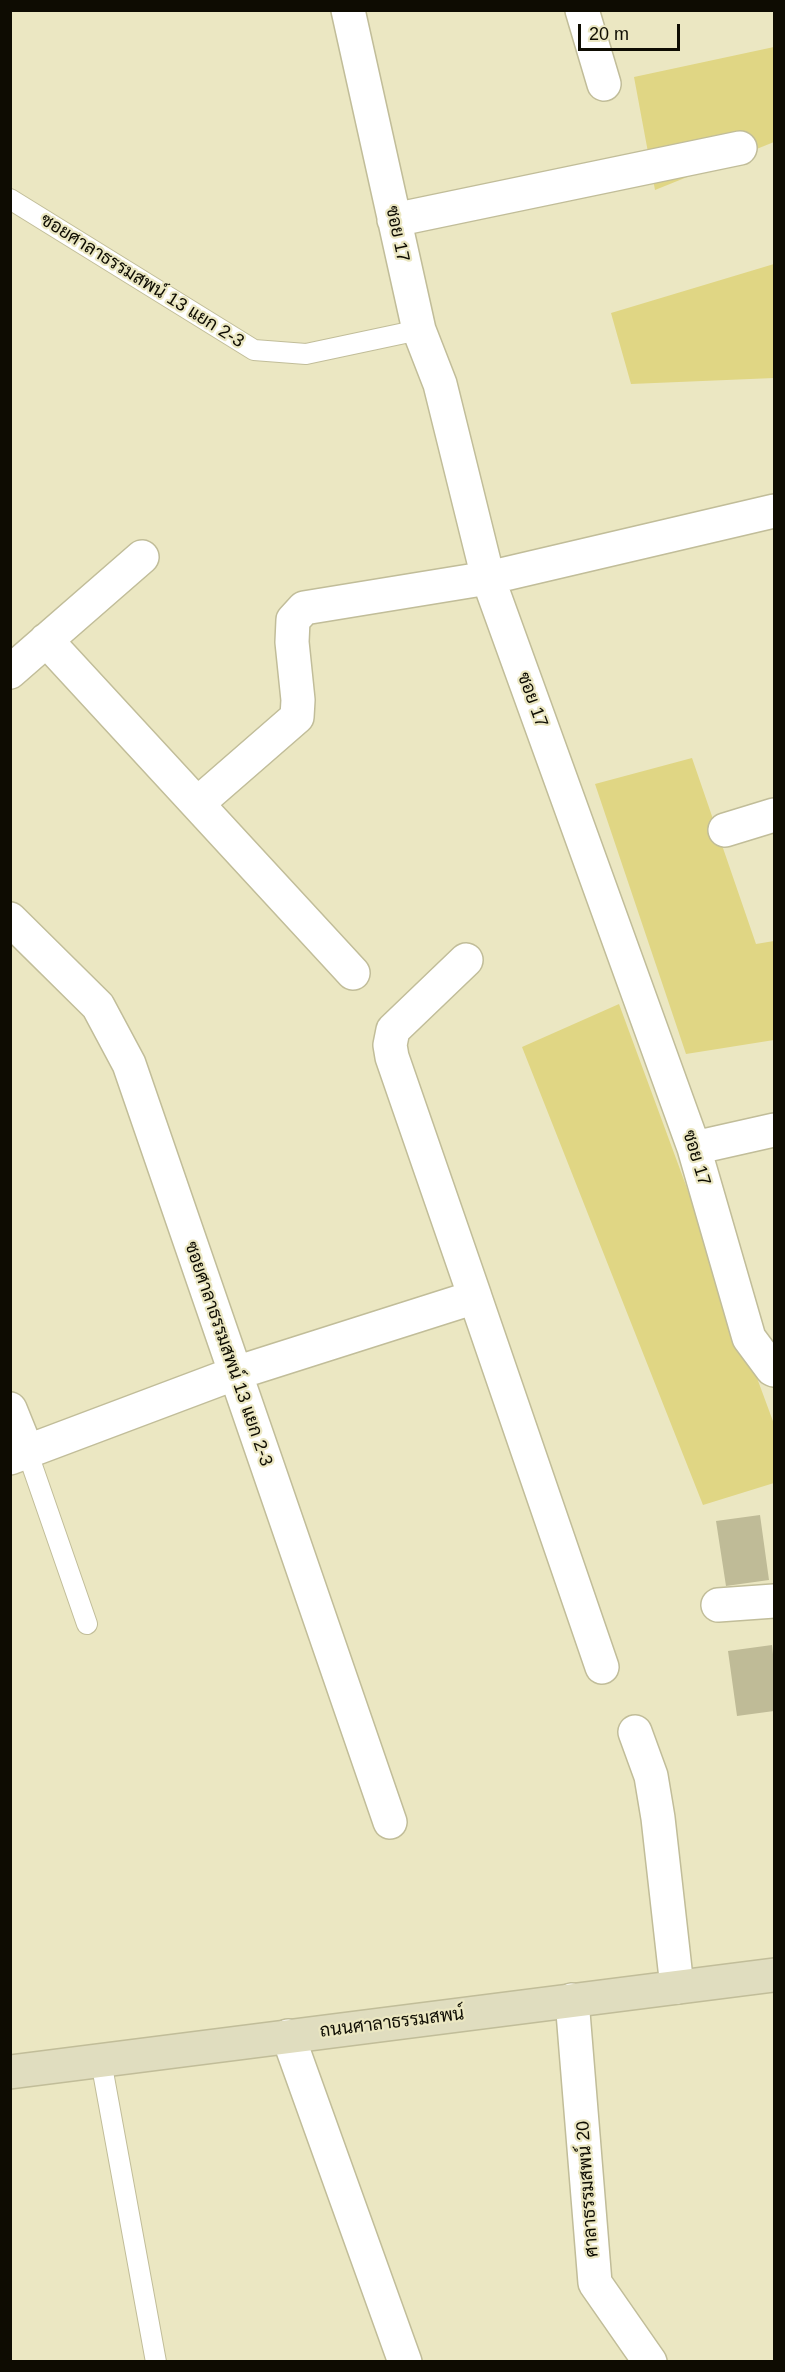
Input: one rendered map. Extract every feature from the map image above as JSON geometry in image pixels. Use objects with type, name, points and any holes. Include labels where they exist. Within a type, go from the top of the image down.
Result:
[{"type":"street","name":"ซอย 17","points":[[348,10],[418,330],[440,384],[488,578],[694,1148],[749,1338],[774,1370]]},
{"type":"street","points":[[582,10],[604,84]]},
{"type":"street","points":[[394,220],[740,148]]},
{"type":"street","points":[[197,804],[297,717],[298,700],[292,631],[293,620],[303,608],[488,578],[774,511]]},
{"type":"street","points":[[10,672],[142,557]]},
{"type":"street","points":[[46,640],[353,973]]},
{"type":"street","points":[[725,830],[774,816]]},
{"type":"street","name":"ซอยศาลาธรรมสพน์ 13 แยก 2-3","points":[[10,919],[98,1006],[129,1064],[390,1822]]},
{"type":"street","points":[[466,960],[393,1030],[390,1045],[392,1058],[602,1667]]},
{"type":"street","points":[[694,1148],[774,1130]]},
{"type":"street","points":[[10,1409],[19,1454],[236,1373],[475,1297]]},
{"type":"street","points":[[718,1605],[774,1601]]},
{"type":"street","points":[[635,1732],[651,1776],[658,1818],[677,1987]]},
{"type":"street","name":"ถนนศาลาธรรมสพน์","points":[[10,2072],[774,1975]]},
{"type":"street","name":"ศาลาธรรมสพน์ 20","points":[[573,2001],[596,2283],[650,2361]]},
{"type":"street","points":[[288,2036],[405,2361]]},
{"type":"lane","name":"ซอยศาลาธรรมสพน์ 13 แยก 2-3","points":[[10,199],[254,350],[306,354],[418,330]]},
{"type":"lane","points":[[19,1454],[87,1624]]},
{"type":"lane","points":[[101,2061],[156,2361]]},
{"type":"shaded area","points":[[774,47],[774,142],[655,190],[634,77]]},
{"type":"shaded area","points":[[774,264],[774,378],[631,384],[611,313]]},
{"type":"shaded area","points":[[692,758],[756,944],[774,941],[774,1040],[686,1054],[595,784]]},
{"type":"shaded area","points":[[619,1004],[774,1424],[774,1483],[703,1505],[522,1047]]},
{"type":"building","points":[[760,1515],[769,1580],[726,1586],[716,1521]]},
{"type":"building","points":[[772,1645],[774,1711],[737,1716],[728,1651]]}]
